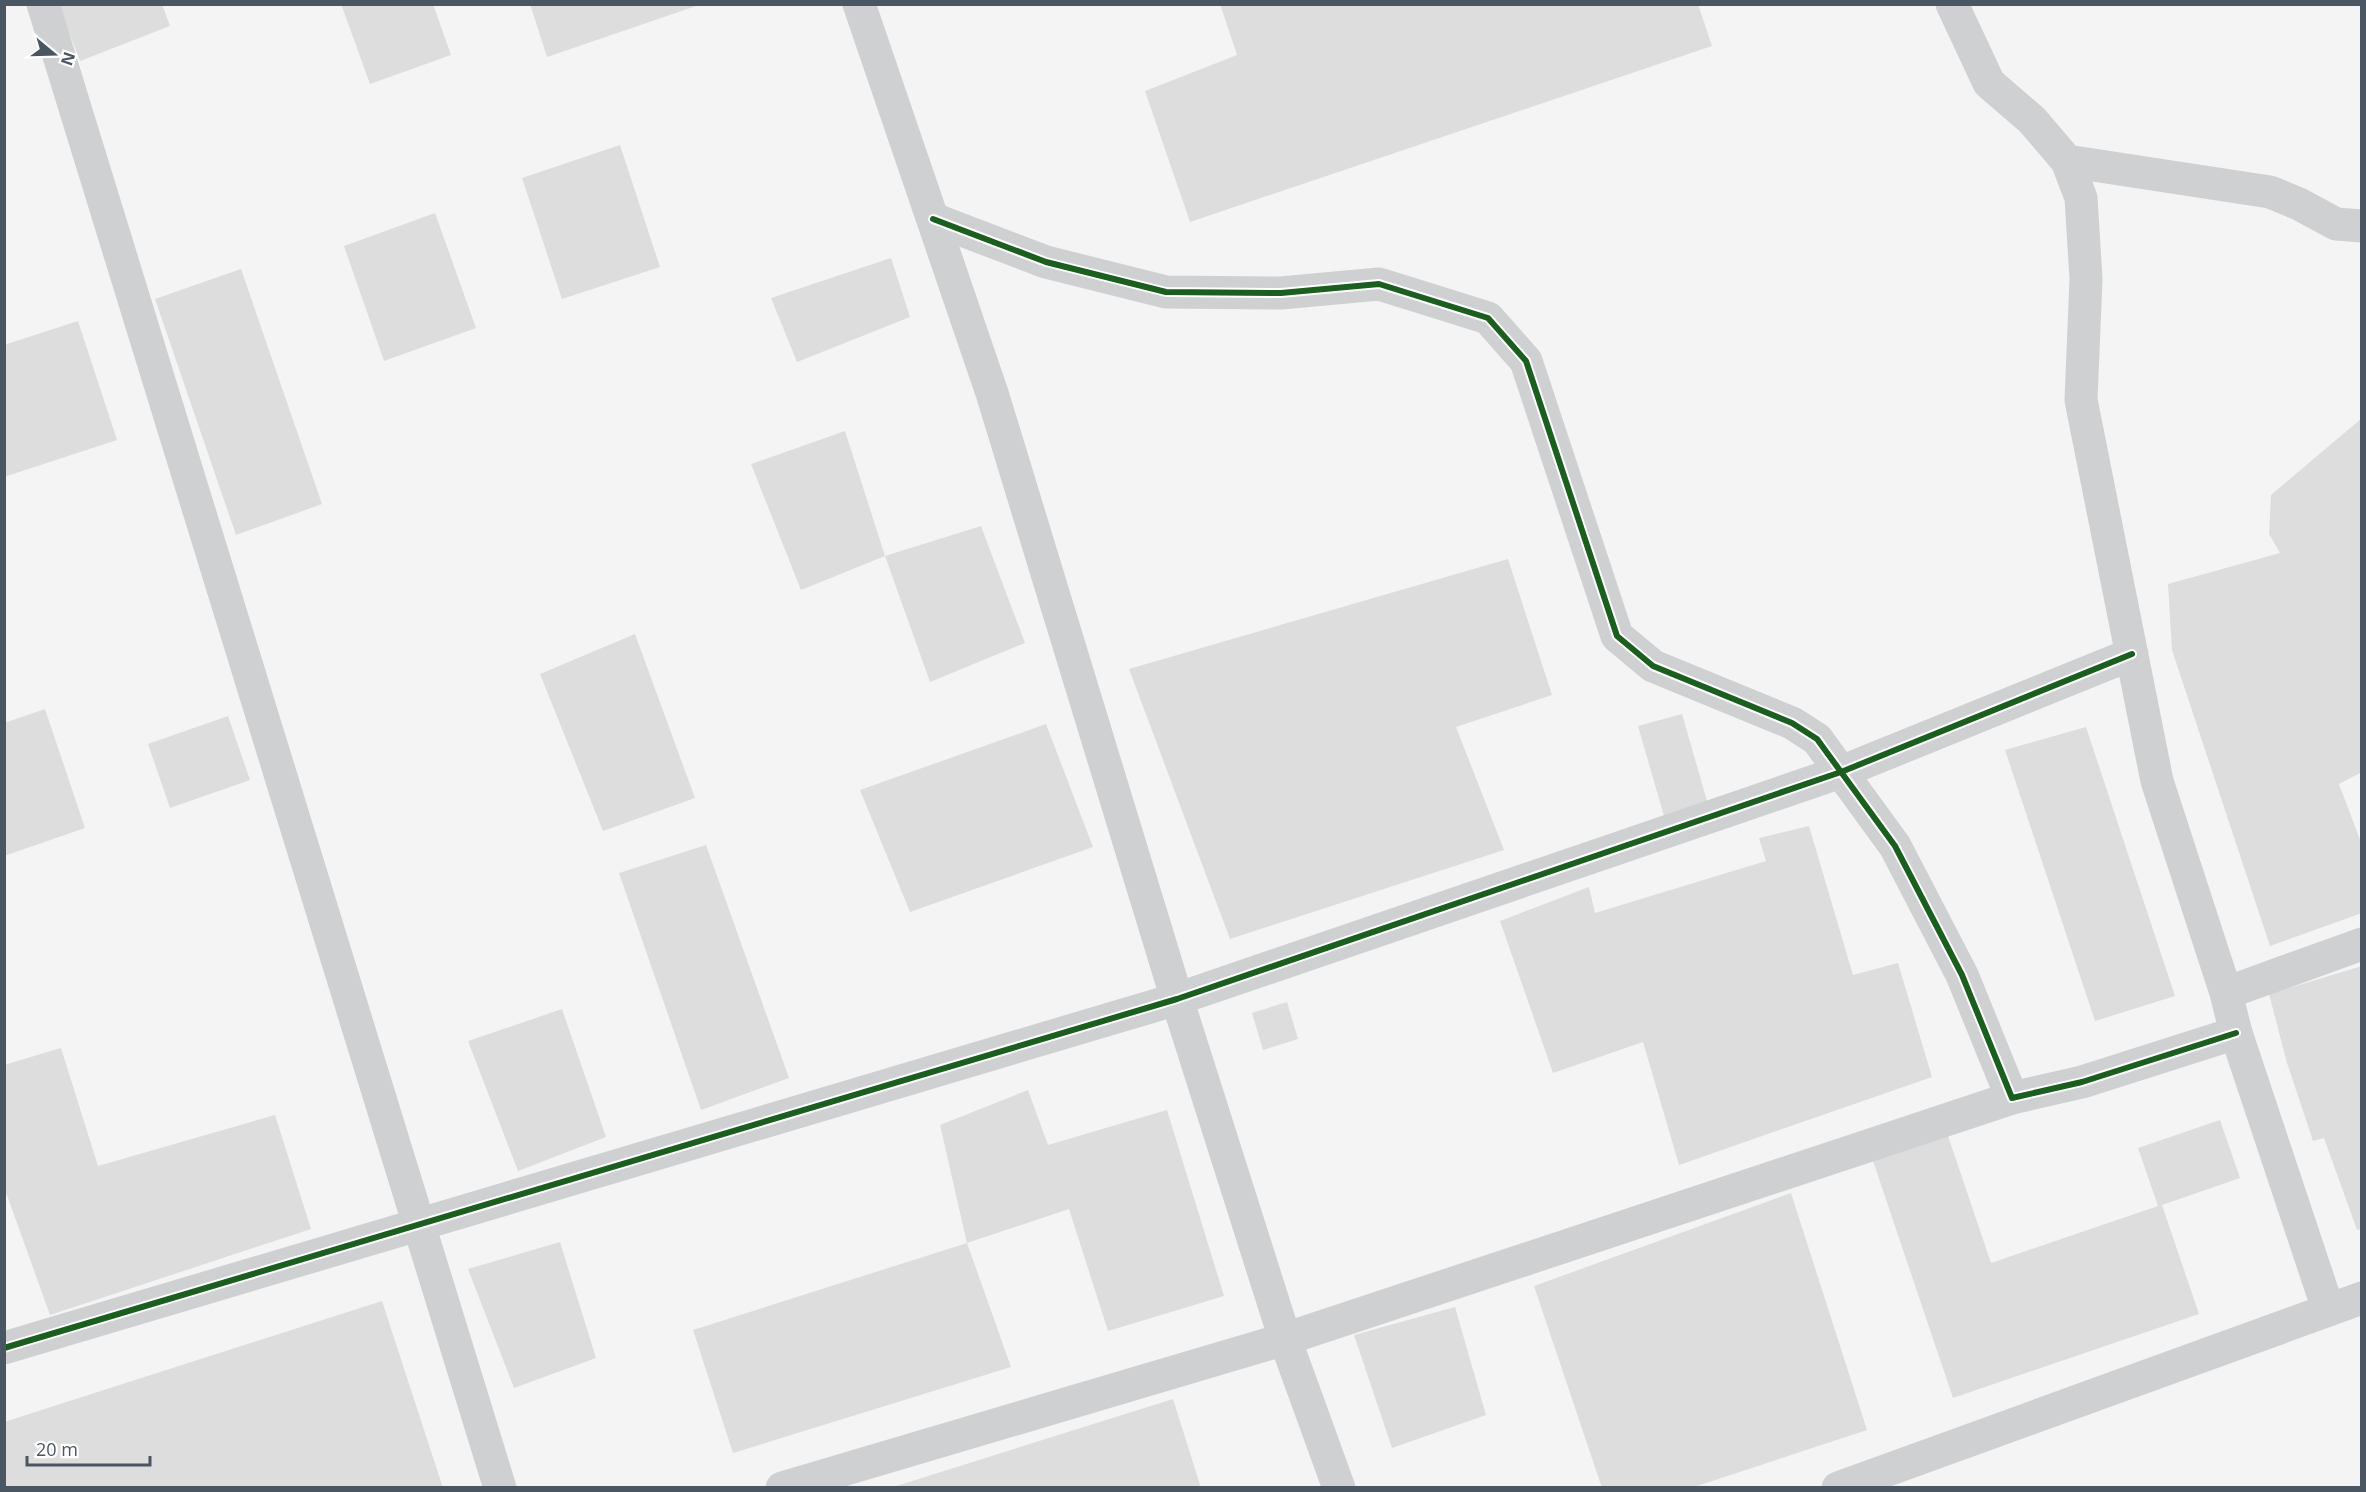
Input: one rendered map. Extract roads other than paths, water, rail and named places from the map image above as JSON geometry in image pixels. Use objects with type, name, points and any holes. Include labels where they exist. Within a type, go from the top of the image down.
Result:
[{"type":"street","points":[[43,4],[500,1488]]},
{"type":"street","points":[[859,4],[992,393],[1177,999],[1285,1339],[1339,1488]]},
{"type":"street","points":[[1952,4],[1989,83],[2032,120],[2067,161],[2081,198],[2086,279],[2081,400],[2157,781],[2226,993],[2236,1033],[2328,1310]]},
{"type":"street","points":[[2067,161],[2270,192],[2300,204],[2336,224],[2361,226]]},
{"type":"street","points":[[933,219],[1046,262],[1166,292],[1281,293],[1379,284],[1488,318],[1526,361],[1617,636],[1653,666],[1792,723],[1817,740],[1894,846],[1962,975],[2012,1098]]},
{"type":"street","points":[[4,1348],[1177,999],[1841,772],[2132,654]]},
{"type":"street","points":[[2226,993],[2361,944]]},
{"type":"street","points":[[782,1488],[1285,1339],[2012,1098],[2082,1082],[2236,1033]]},
{"type":"street","points":[[1838,1488],[2361,1298]]}]
